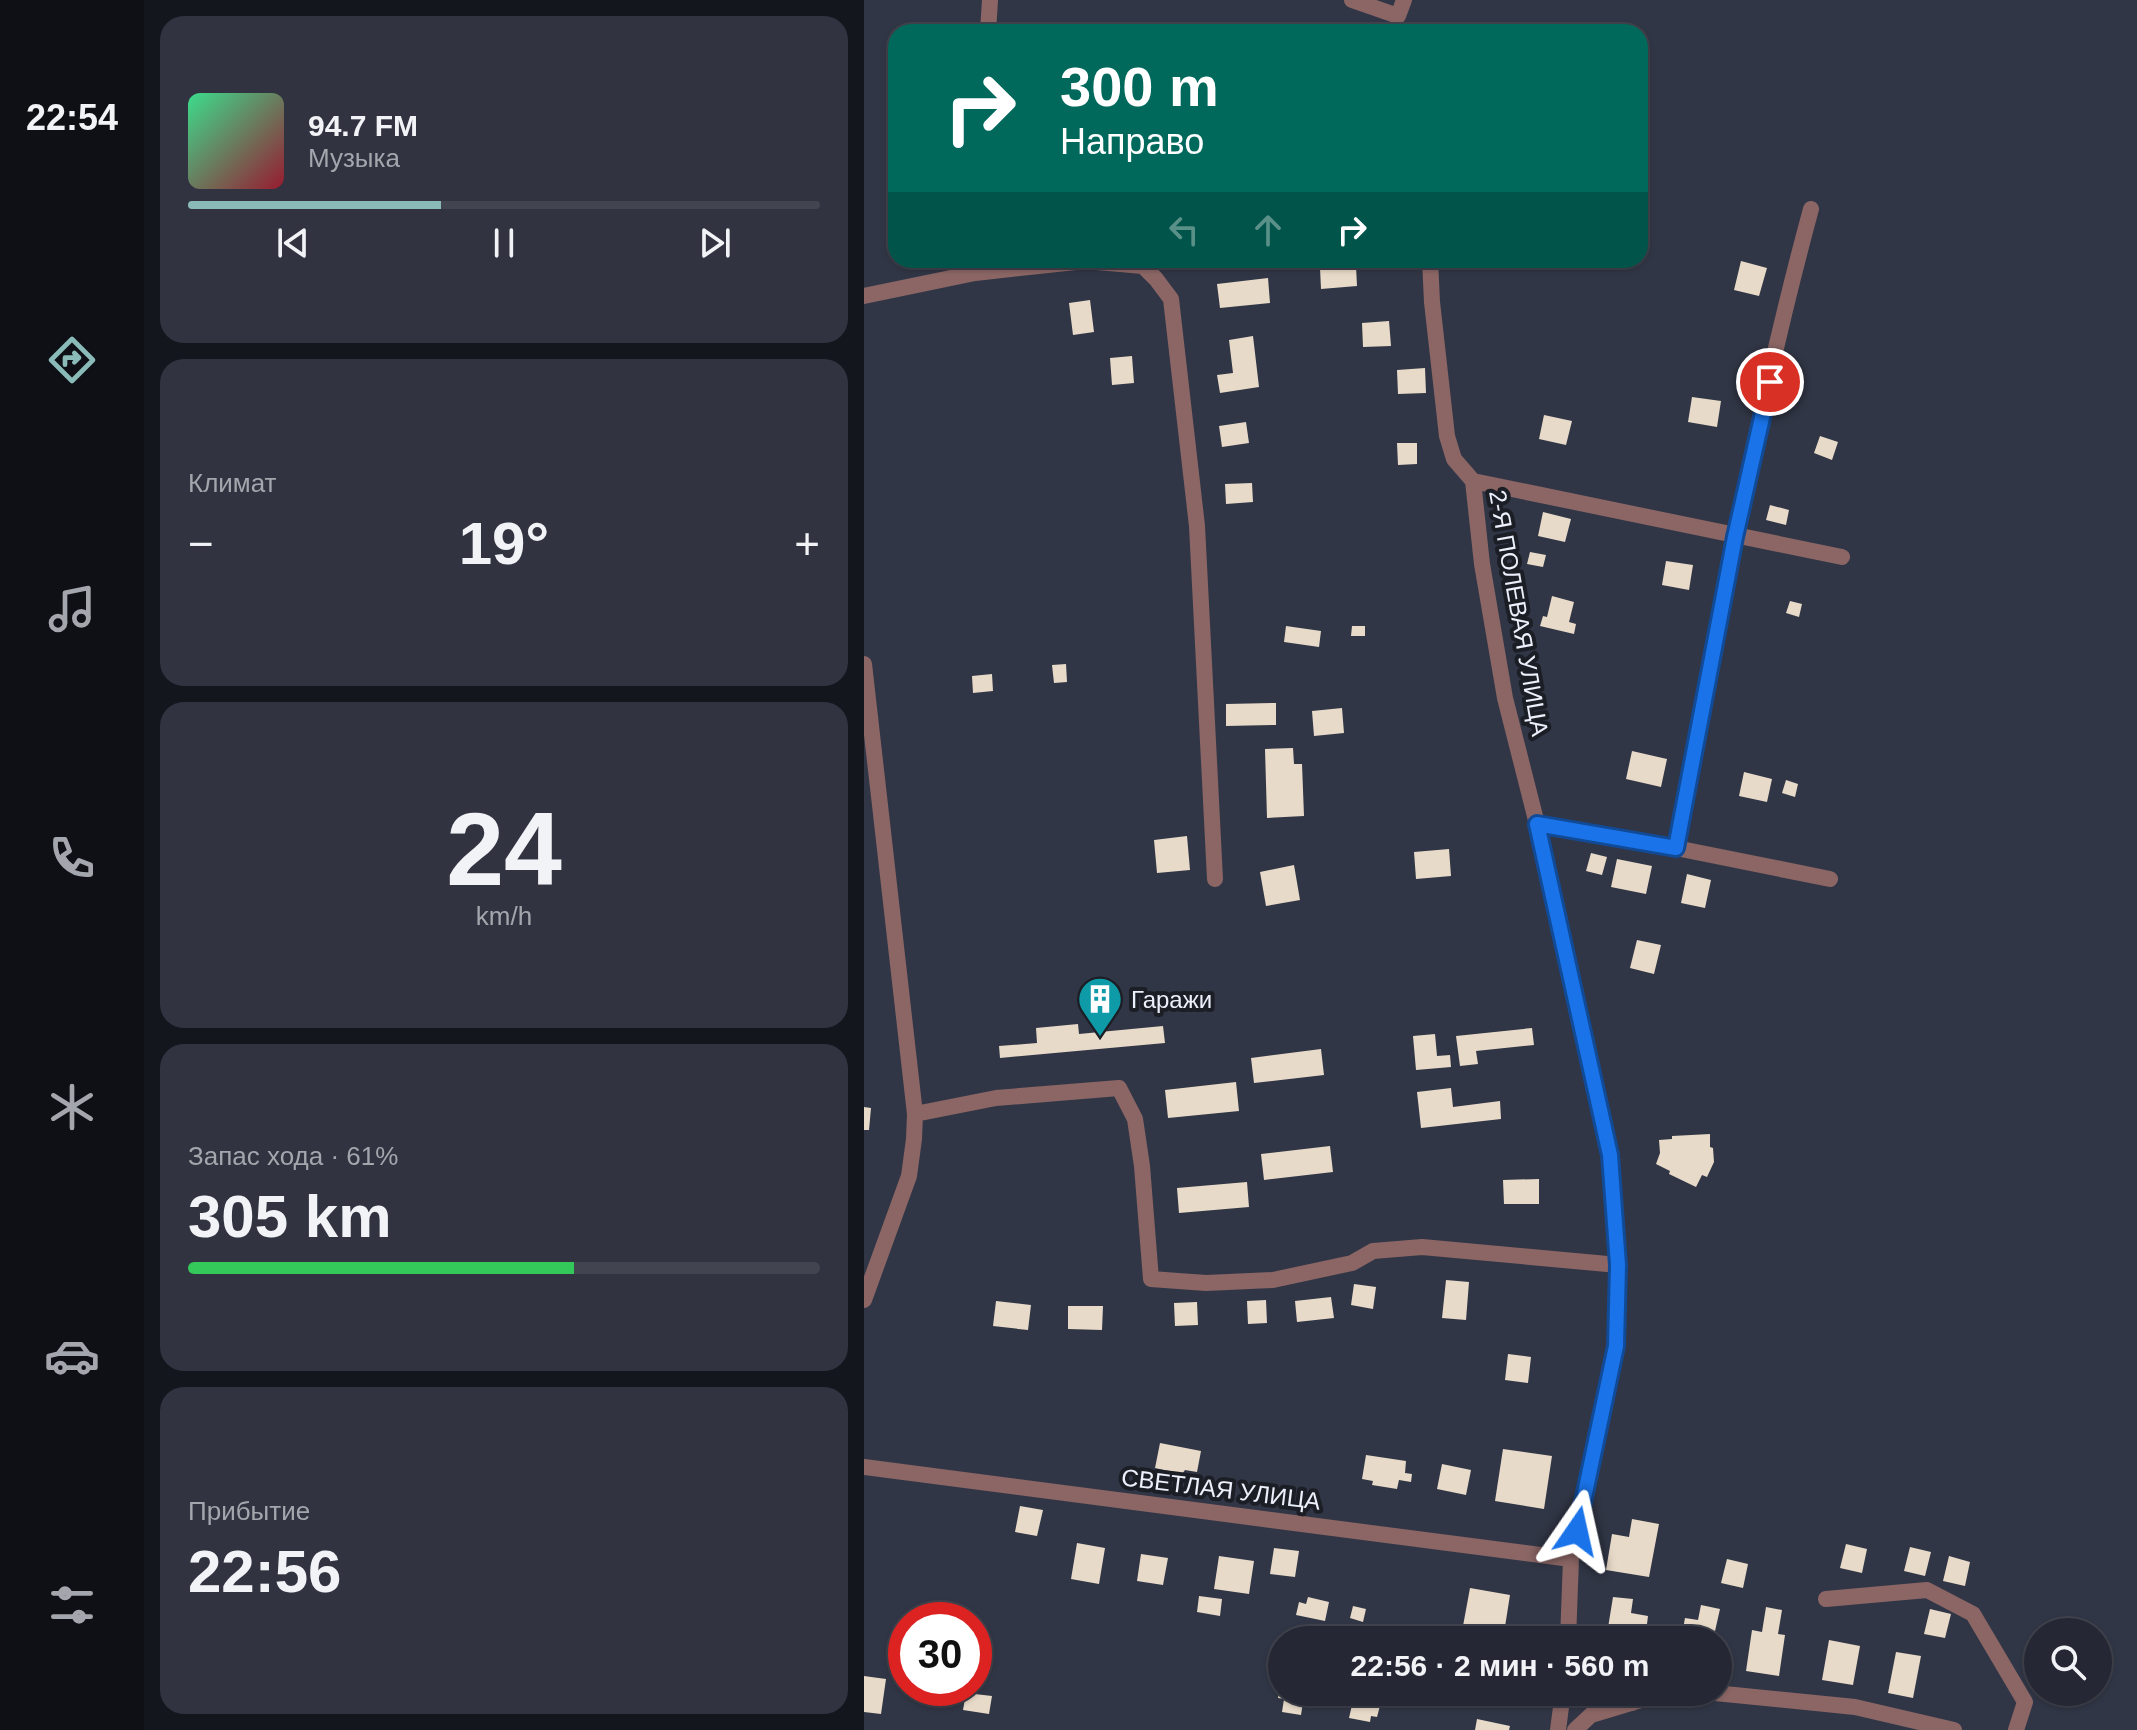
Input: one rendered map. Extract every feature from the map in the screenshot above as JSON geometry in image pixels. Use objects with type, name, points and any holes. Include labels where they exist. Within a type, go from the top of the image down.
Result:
[{"type":"street","points":[[988,24],[990,0]]},
{"type":"street","points":[[1352,0],[1398,16],[1404,0]]},
{"type":"street","points":[[1676,848],[1735,537],[1811,209]]},
{"type":"street","points":[[864,296],[968,268]]},
{"type":"street","points":[[1145,268],[1171,299],[1197,526],[1215,879]]},
{"type":"street","name":"2-Я ПОЛЕВАЯ УЛИЦА","points":[[1430,268],[1447,436],[1454,459],[1473,481],[1482,564],[1505,698],[1537,824],[1610,1155],[1618,1265],[1616,1346],[1571,1559],[1569,1626]]},
{"type":"street","points":[[1473,481],[1842,557]]},
{"type":"street","points":[[864,664],[915,1114],[909,1176],[864,1300]]},
{"type":"street","points":[[1537,824],[1830,879]]},
{"type":"street","points":[[915,1114],[996,1098],[1119,1088],[1135,1119],[1151,1279],[1206,1283],[1273,1280],[1352,1263],[1373,1251],[1422,1247],[1618,1265]]},
{"type":"street","name":"СВЕТЛАЯ УЛИЦА","points":[[864,1467],[1571,1559]]},
{"type":"street","points":[[1826,1599],[1927,1590],[1973,1614],[2025,1702],[2016,1730]]},
{"type":"street","points":[[1732,1695],[1855,1707],[1954,1730]]},
{"type":"street","points":[[1558,1730],[1561,1706]]},
{"type":"street","points":[[1575,1730],[1591,1715],[1622,1706]]},
{"type":"building","points":[[1741,261],[1767,268],[1759,296],[1734,290]]},
{"type":"building","points":[[1320,268],[1356,268],[1357,286],[1321,289]]},
{"type":"building","points":[[1268,278],[1270,303],[1220,308],[1217,284]]},
{"type":"building","points":[[1090,300],[1094,332],[1073,335],[1069,303]]},
{"type":"building","points":[[1389,321],[1391,346],[1363,347],[1362,323]]},
{"type":"building","points":[[1253,336],[1259,387],[1220,393],[1217,375],[1233,373],[1229,340]]},
{"type":"building","points":[[1132,356],[1134,383],[1112,385],[1110,358]]},
{"type":"building","points":[[1425,368],[1426,393],[1398,394],[1397,370]]},
{"type":"building","points":[[1692,397],[1721,401],[1717,427],[1688,422]]},
{"type":"building","points":[[1544,415],[1572,421],[1566,445],[1539,439]]},
{"type":"building","points":[[1246,422],[1249,443],[1222,447],[1219,426]]},
{"type":"building","points":[[1820,436],[1838,442],[1832,460],[1814,453]]},
{"type":"building","points":[[1397,443],[1417,443],[1417,464],[1398,465]]},
{"type":"building","points":[[1252,483],[1253,502],[1226,504],[1225,484]]},
{"type":"building","points":[[1770,505],[1789,510],[1786,525],[1766,520]]},
{"type":"building","points":[[1543,512],[1571,519],[1565,542],[1538,536]]},
{"type":"building","points":[[1530,552],[1546,555],[1543,567],[1527,564]]},
{"type":"building","points":[[1666,561],[1693,565],[1689,590],[1662,585]]},
{"type":"building","points":[[1552,596],[1574,602],[1569,622],[1576,624],[1574,634],[1540,626],[1543,616],[1547,617]]},
{"type":"building","points":[[1790,601],[1802,604],[1799,617],[1786,613]]},
{"type":"building","points":[[1286,626],[1321,631],[1319,647],[1284,642]]},
{"type":"building","points":[[1352,626],[1365,626],[1365,636],[1351,636]]},
{"type":"building","points":[[1066,664],[1067,682],[1054,683],[1052,665]]},
{"type":"building","points":[[992,674],[993,691],[973,693],[972,676]]},
{"type":"building","points":[[1276,703],[1276,725],[1226,726],[1226,704]]},
{"type":"building","points":[[1342,708],[1344,733],[1314,736],[1312,711]]},
{"type":"building","points":[[1293,748],[1294,764],[1302,764],[1304,816],[1267,818],[1265,749]]},
{"type":"building","points":[[1632,751],[1667,759],[1661,787],[1626,779]]},
{"type":"building","points":[[1744,772],[1772,779],[1767,802],[1739,796]]},
{"type":"building","points":[[1786,780],[1798,784],[1795,797],[1782,793]]},
{"type":"building","points":[[1187,836],[1190,870],[1157,873],[1154,840]]},
{"type":"building","points":[[1449,849],[1451,876],[1416,879],[1414,852]]},
{"type":"building","points":[[1591,853],[1607,857],[1602,875],[1586,871]]},
{"type":"building","points":[[1617,859],[1652,866],[1646,894],[1611,887]]},
{"type":"building","points":[[1294,865],[1300,900],[1266,906],[1260,872]]},
{"type":"building","points":[[1687,874],[1711,880],[1705,908],[1681,903]]},
{"type":"building","points":[[1637,940],[1661,945],[1654,974],[1630,968]]},
{"type":"building","name":"Гаражи","points":[[1078,1024],[1079,1034],[1163,1026],[1165,1043],[1000,1058],[999,1046],[1037,1043],[1036,1028]]},
{"type":"building","points":[[1532,1028],[1534,1045],[1476,1051],[1478,1064],[1460,1066],[1456,1036]]},
{"type":"building","points":[[1435,1034],[1437,1056],[1450,1055],[1451,1067],[1416,1070],[1413,1036]]},
{"type":"building","points":[[1321,1049],[1324,1075],[1254,1083],[1251,1058]]},
{"type":"building","points":[[1236,1082],[1239,1111],[1168,1118],[1165,1090]]},
{"type":"building","points":[[1451,1088],[1453,1107],[1500,1101],[1501,1119],[1421,1128],[1417,1092]]},
{"type":"building","points":[[864,1107],[871,1108],[869,1130],[864,1130]]},
{"type":"building","points":[[1710,1134],[1714,1162],[1707,1177],[1702,1175],[1696,1187],[1656,1164],[1660,1153],[1659,1140],[1672,1139],[1672,1136]]},
{"type":"building","points":[[1330,1146],[1333,1172],[1264,1180],[1261,1154]]},
{"type":"building","points":[[1539,1179],[1539,1204],[1504,1204],[1503,1180]]},
{"type":"building","points":[[1247,1182],[1249,1207],[1179,1213],[1177,1188]]},
{"type":"building","points":[[1446,1280],[1469,1282],[1466,1320],[1442,1318]]},
{"type":"building","points":[[1354,1284],[1376,1287],[1373,1309],[1351,1305]]},
{"type":"building","points":[[1331,1297],[1334,1318],[1297,1322],[1295,1301]]},
{"type":"building","points":[[1266,1300],[1267,1323],[1248,1324],[1247,1301]]},
{"type":"building","points":[[996,1301],[1031,1305],[1028,1330],[993,1326]]},
{"type":"building","points":[[1197,1302],[1198,1325],[1175,1326],[1174,1303]]},
{"type":"building","points":[[1068,1306],[1103,1306],[1102,1330],[1068,1329]]},
{"type":"building","points":[[1508,1354],[1531,1357],[1528,1383],[1505,1380]]},
{"type":"building","points":[[1160,1443],[1201,1451],[1197,1472],[1185,1470],[1182,1474],[1155,1468]]},
{"type":"building","points":[[1503,1449],[1552,1456],[1544,1509],[1495,1501]]},
{"type":"building","points":[[1366,1455],[1406,1461],[1405,1473],[1412,1474],[1411,1482],[1399,1480],[1397,1489],[1372,1485],[1373,1481],[1362,1479]]},
{"type":"building","points":[[1442,1464],[1471,1470],[1466,1495],[1437,1489]]},
{"type":"building","points":[[1020,1506],[1043,1510],[1037,1536],[1015,1532]]},
{"type":"building","points":[[1632,1519],[1659,1524],[1649,1577],[1606,1570],[1612,1534],[1629,1537]]},
{"type":"building","points":[[1077,1543],[1105,1548],[1099,1584],[1071,1579]]},
{"type":"building","points":[[1846,1544],[1867,1549],[1862,1573],[1840,1568]]},
{"type":"building","points":[[1910,1547],[1931,1552],[1925,1576],[1904,1571]]},
{"type":"building","points":[[1274,1548],[1299,1551],[1295,1577],[1270,1574]]},
{"type":"building","points":[[1141,1554],[1168,1558],[1163,1585],[1137,1581]]},
{"type":"building","points":[[1219,1556],[1254,1561],[1249,1594],[1214,1589]]},
{"type":"building","points":[[1949,1556],[1970,1562],[1965,1586],[1943,1581]]},
{"type":"building","points":[[1727,1559],[1748,1564],[1743,1588],[1721,1583]]},
{"type":"building","points":[[1470,1588],[1510,1595],[1505,1626],[1463,1626]]},
{"type":"building","points":[[1199,1596],[1222,1599],[1220,1616],[1197,1612]]},
{"type":"building","points":[[1308,1597],[1329,1602],[1325,1621],[1296,1615],[1299,1602],[1306,1604]]},
{"type":"building","points":[[1613,1597],[1633,1599],[1631,1613],[1648,1616],[1647,1626],[1608,1626]]},
{"type":"building","points":[[1701,1605],[1720,1609],[1716,1626],[1684,1626],[1685,1618],[1698,1620]]},
{"type":"building","points":[[1353,1606],[1366,1609],[1363,1622],[1350,1618]]},
{"type":"building","points":[[1766,1607],[1782,1610],[1778,1634],[1785,1635],[1779,1676],[1746,1671],[1752,1630],[1762,1632]]},
{"type":"building","points":[[1930,1609],[1951,1614],[1945,1638],[1924,1634]]},
{"type":"building","points":[[1829,1640],[1860,1646],[1853,1685],[1822,1680]]},
{"type":"building","points":[[1896,1652],[1921,1656],[1913,1698],[1888,1693]]},
{"type":"building","points":[[864,1676],[886,1679],[881,1714],[864,1712]]},
{"type":"building","points":[[964,1706],[990,1706],[989,1714],[963,1710]]},
{"type":"building","points":[[1283,1706],[1302,1706],[1301,1715],[1282,1712]]},
{"type":"building","points":[[1352,1706],[1380,1706],[1377,1717],[1371,1716],[1370,1722],[1349,1718]]},
{"type":"building","points":[[1477,1719],[1510,1726],[1509,1730],[1475,1730]]},
{"type":"place","name":"Гаражи","points":[[1100,1038]]},
{"type":"route","points":[[1577,1531],[1616,1346],[1618,1265],[1610,1155],[1537,824],[1676,848],[1735,537],[1770,382]]}]
